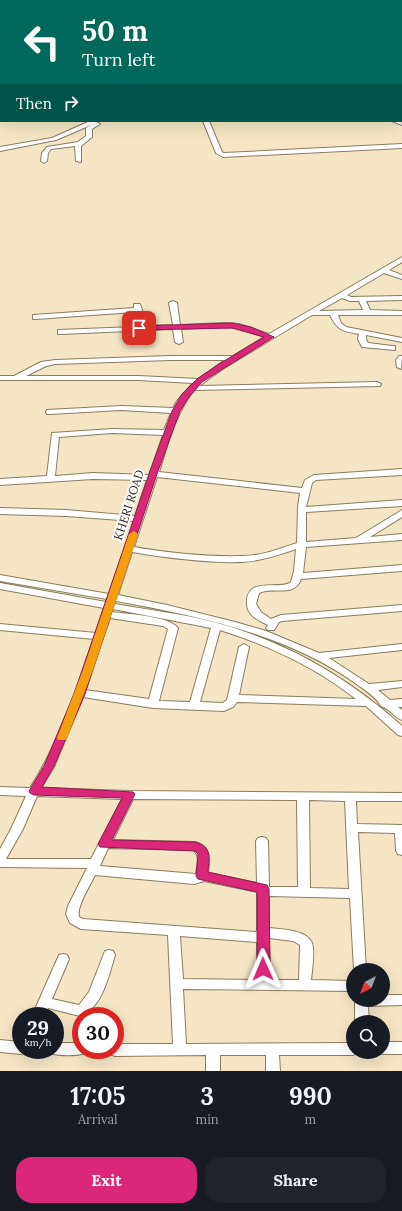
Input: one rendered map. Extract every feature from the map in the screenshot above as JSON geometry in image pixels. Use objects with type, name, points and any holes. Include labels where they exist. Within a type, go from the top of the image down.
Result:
[{"type":"street","points":[[0,150],[54,139],[95,122]]},
{"type":"street","points":[[44,161],[45,153],[49,148],[79,144],[89,138],[89,128],[99,123],[98,122]]},
{"type":"street","points":[[206,122],[219,153],[223,155],[402,146]]},
{"type":"street","points":[[79,144],[79,161]]},
{"type":"street","name":"KHERI ROAD","points":[[0,859],[17,829],[34,791],[52,760],[79,694],[167,433],[176,411],[185,396],[200,381],[234,358],[402,259]]},
{"type":"street","points":[[383,270],[402,277]]},
{"type":"street","points":[[342,295],[350,299],[402,298]]},
{"type":"street","points":[[363,299],[367,311]]},
{"type":"street","points":[[173,303],[179,342]]},
{"type":"street","points":[[36,317],[138,308],[139,328]]},
{"type":"street","points":[[311,313],[367,311],[402,313]]},
{"type":"street","points":[[333,313],[340,327],[349,331],[402,340]]},
{"type":"street","points":[[61,332],[232,325],[249,329],[270,337]]},
{"type":"street","points":[[363,333],[362,339],[365,345],[392,348]]},
{"type":"street","points":[[17,377],[44,364],[55,362],[170,358],[234,358]]},
{"type":"street","points":[[401,367],[400,360],[402,358]]},
{"type":"street","points":[[0,378],[139,378],[200,381]]},
{"type":"street","points":[[192,388],[377,384]]},
{"type":"street","points":[[50,412],[121,408],[176,411]]},
{"type":"street","points":[[50,478],[55,435],[112,431],[167,433]]},
{"type":"street","points":[[272,623],[260,618],[252,608],[251,602],[254,593],[258,589],[293,586],[298,576],[305,491],[308,482],[314,478],[402,472]]},
{"type":"street","points":[[0,482],[93,476],[152,476],[305,491]]},
{"type":"street","points":[[303,510],[402,503]]},
{"type":"street","points":[[0,511],[66,513],[139,519]]},
{"type":"street","points":[[358,540],[402,513]]},
{"type":"street","points":[[129,549],[172,556],[243,559],[268,555],[301,545],[402,537]]},
{"type":"street","points":[[298,576],[402,568]]},
{"type":"street","points":[[0,578],[109,604],[216,626],[260,640],[329,674],[402,716]]},
{"type":"street","points":[[0,586],[109,604],[216,619],[268,634],[318,656],[352,675],[369,687],[379,704],[402,732]]},
{"type":"street","points":[[109,604],[166,623],[173,628],[174,631],[153,704]]},
{"type":"street","points":[[268,634],[272,623],[281,618],[402,608]]},
{"type":"street","points":[[194,706],[216,626]]},
{"type":"street","points":[[0,627],[99,636]]},
{"type":"street","points":[[79,694],[153,704],[224,707],[229,705],[233,698],[244,647]]},
{"type":"street","points":[[318,656],[402,647]]},
{"type":"street","points":[[369,687],[402,684]]},
{"type":"street","points":[[233,698],[379,704],[402,703]]},
{"type":"street","points":[[0,791],[402,797]]},
{"type":"street","points":[[130,794],[74,906],[72,914],[74,920],[81,924],[174,931],[297,936],[304,940],[306,944],[305,985]]},
{"type":"street","points":[[303,796],[304,893]]},
{"type":"street","points":[[350,797],[360,963]]},
{"type":"street","points":[[352,828],[401,829],[402,851]]},
{"type":"street","points":[[262,840],[262,935],[264,985]]},
{"type":"street","points":[[104,844],[195,846],[204,854],[202,876]]},
{"type":"street","points":[[0,863],[94,867],[194,879],[202,876],[263,890],[304,893],[356,894]]},
{"type":"street","points":[[174,931],[180,1050]]},
{"type":"street","points":[[44,1002],[80,1011],[85,1009],[92,1000],[109,956]]},
{"type":"street","points":[[42,1007],[63,959]]},
{"type":"street","points":[[176,984],[346,986]]},
{"type":"street","points":[[390,1000],[402,1000]]},
{"type":"street","points":[[0,1046],[12,1047]]},
{"type":"street","points":[[390,1048],[402,1048]]},
{"type":"street","points":[[124,1050],[346,1049]]},
{"type":"street","points":[[213,1050],[213,1071]]},
{"type":"street","points":[[272,1050],[273,1071]]},
{"type":"slow traffic","points":[[62,738],[89,667],[108,606],[134,534]]},
{"type":"route","points":[[139,328],[232,325],[249,329],[270,337],[208,375],[185,396],[180,403],[173,417],[153,474],[79,694],[49,766],[34,791],[130,794],[104,844],[195,846],[202,850],[204,854],[202,876],[263,889],[263,969]]}]
